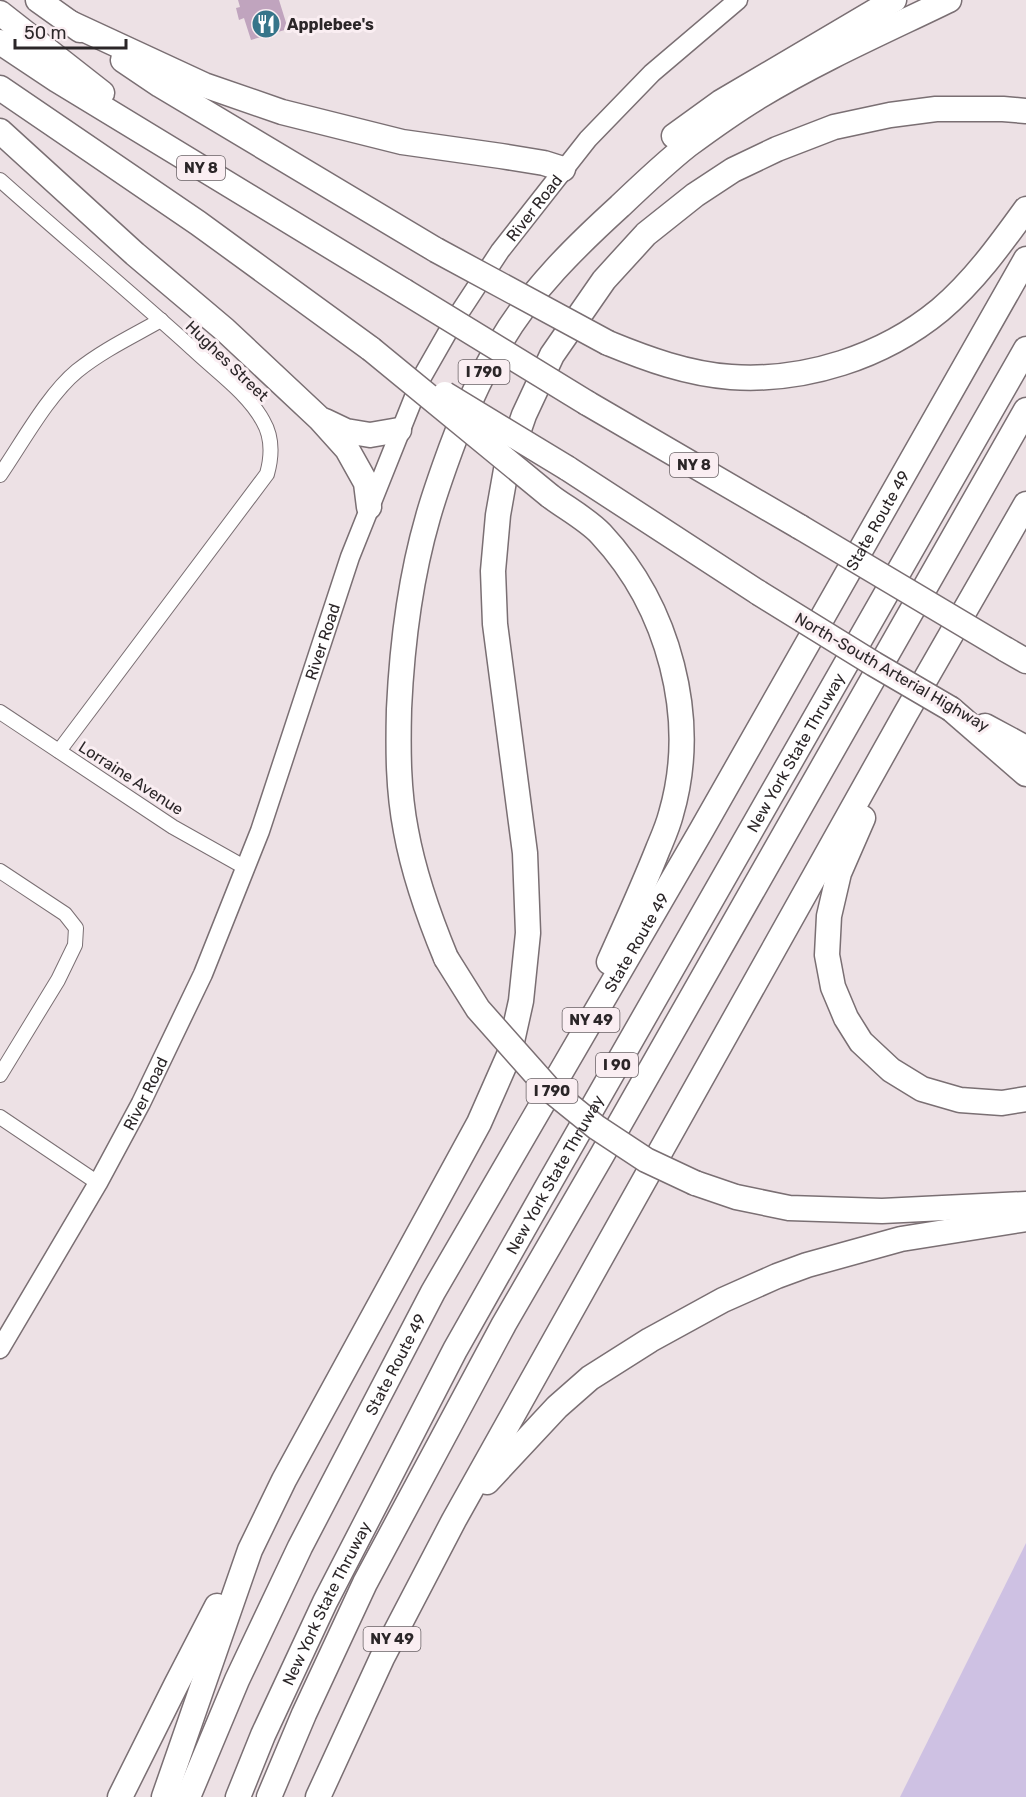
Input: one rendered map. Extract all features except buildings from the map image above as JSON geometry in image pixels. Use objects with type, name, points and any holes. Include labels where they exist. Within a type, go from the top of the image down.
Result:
[{"type":"highway","points":[[38,0],[160,85],[436,250],[608,344],[683,369],[731,377],[789,376],[828,368],[868,353],[903,336],[959,292],[994,253],[1026,209]]},
{"type":"highway","points":[[542,284],[624,181],[672,137],[721,102],[894,0]]},
{"type":"highway","name":"I 790","points":[[949,0],[798,74],[757,98],[698,139],[653,175],[586,238],[542,284],[501,341],[474,391],[454,441],[428,516],[413,580],[401,664],[398,738],[400,784],[406,831],[418,882],[446,958],[478,1009],[549,1089],[596,1127],[646,1160],[695,1183],[736,1197],[789,1208],[882,1211],[1026,1204]]},
{"type":"highway","points":[[0,13],[167,146]]},
{"type":"highway","points":[[68,22],[204,85],[282,112],[402,142],[544,163],[563,169]]},
{"type":"highway","name":"NY 8","points":[[0,42],[57,80],[587,403],[1019,656]]},
{"type":"highway","name":"NY 8","points":[[0,88],[198,223],[371,349]]},
{"type":"highway","points":[[164,1797],[250,1550],[284,1480],[479,1123],[509,1055],[521,1001],[528,933],[525,853],[495,624],[493,571],[498,516],[507,464],[524,415],[552,355],[604,280],[646,234],[695,195],[734,170],[777,149],[834,127],[890,115],[936,109],[1026,111]]},
{"type":"highway","points":[[0,131],[143,261],[225,330],[320,419],[347,449],[366,483],[369,507]]},
{"type":"highway","name":"State Route 49","points":[[188,1797],[237,1680],[300,1547],[433,1293],[701,831],[1026,259]]},
{"type":"highway","points":[[371,349],[550,496],[599,532],[626,564],[648,601],[672,660],[680,705],[681,750],[678,783],[671,815],[652,865],[568,1058]]},
{"type":"highway","name":"North-South Arterial Highway","points":[[371,349],[567,468],[873,664],[951,709],[1026,748]]},
{"type":"highway","name":"New York State Thruway","points":[[238,1797],[263,1735],[325,1602],[456,1350],[1026,349]]},
{"type":"highway","name":"New York State Thruway","points":[[269,1797],[304,1714],[365,1583],[504,1324],[1026,410]]},
{"type":"highway","points":[[320,419],[346,431],[370,435],[399,430]]},
{"type":"highway","name":"NY 49","points":[[318,1797],[382,1658],[454,1520],[906,713],[1026,504]]},
{"type":"highway","points":[[951,709],[1026,774]]},
{"type":"highway","points":[[906,713],[839,873],[830,916],[827,955],[833,987],[846,1018],[861,1042],[891,1070],[922,1089],[960,1100],[1002,1103],[1026,1099]]},
{"type":"highway","points":[[454,1520],[557,1407],[590,1378],[650,1340],[723,1300],[807,1265],[901,1239],[1026,1219]]},
{"type":"highway","points":[[120,1797],[230,1581],[250,1550]]},
{"type":"highway","points":[[323,1797],[335,1760]]},
{"type":"main road","name":"River Road","points":[[0,1349],[98,1183],[141,1103],[203,974],[260,831],[350,557],[422,377],[454,321],[500,251],[588,139],[652,73],[738,0]]},
{"type":"street","name":"Hughes Street","points":[[0,180],[161,320],[252,403],[264,422],[271,440],[271,460],[267,474],[59,751]]},
{"type":"street","points":[[0,475],[54,396],[75,372],[98,355],[161,320]]},
{"type":"street","name":"Lorraine Avenue","points":[[0,712],[173,826],[246,868]]},
{"type":"street","points":[[0,871],[65,914],[76,927],[75,945],[58,980],[0,1075]]},
{"type":"street","points":[[0,1118],[98,1183]]},
{"type":"shaded area","points":[[1026,1543],[1026,1797],[900,1797]]},
{"type":"place","name":"Applebee's","points":[[266,24]]}]
